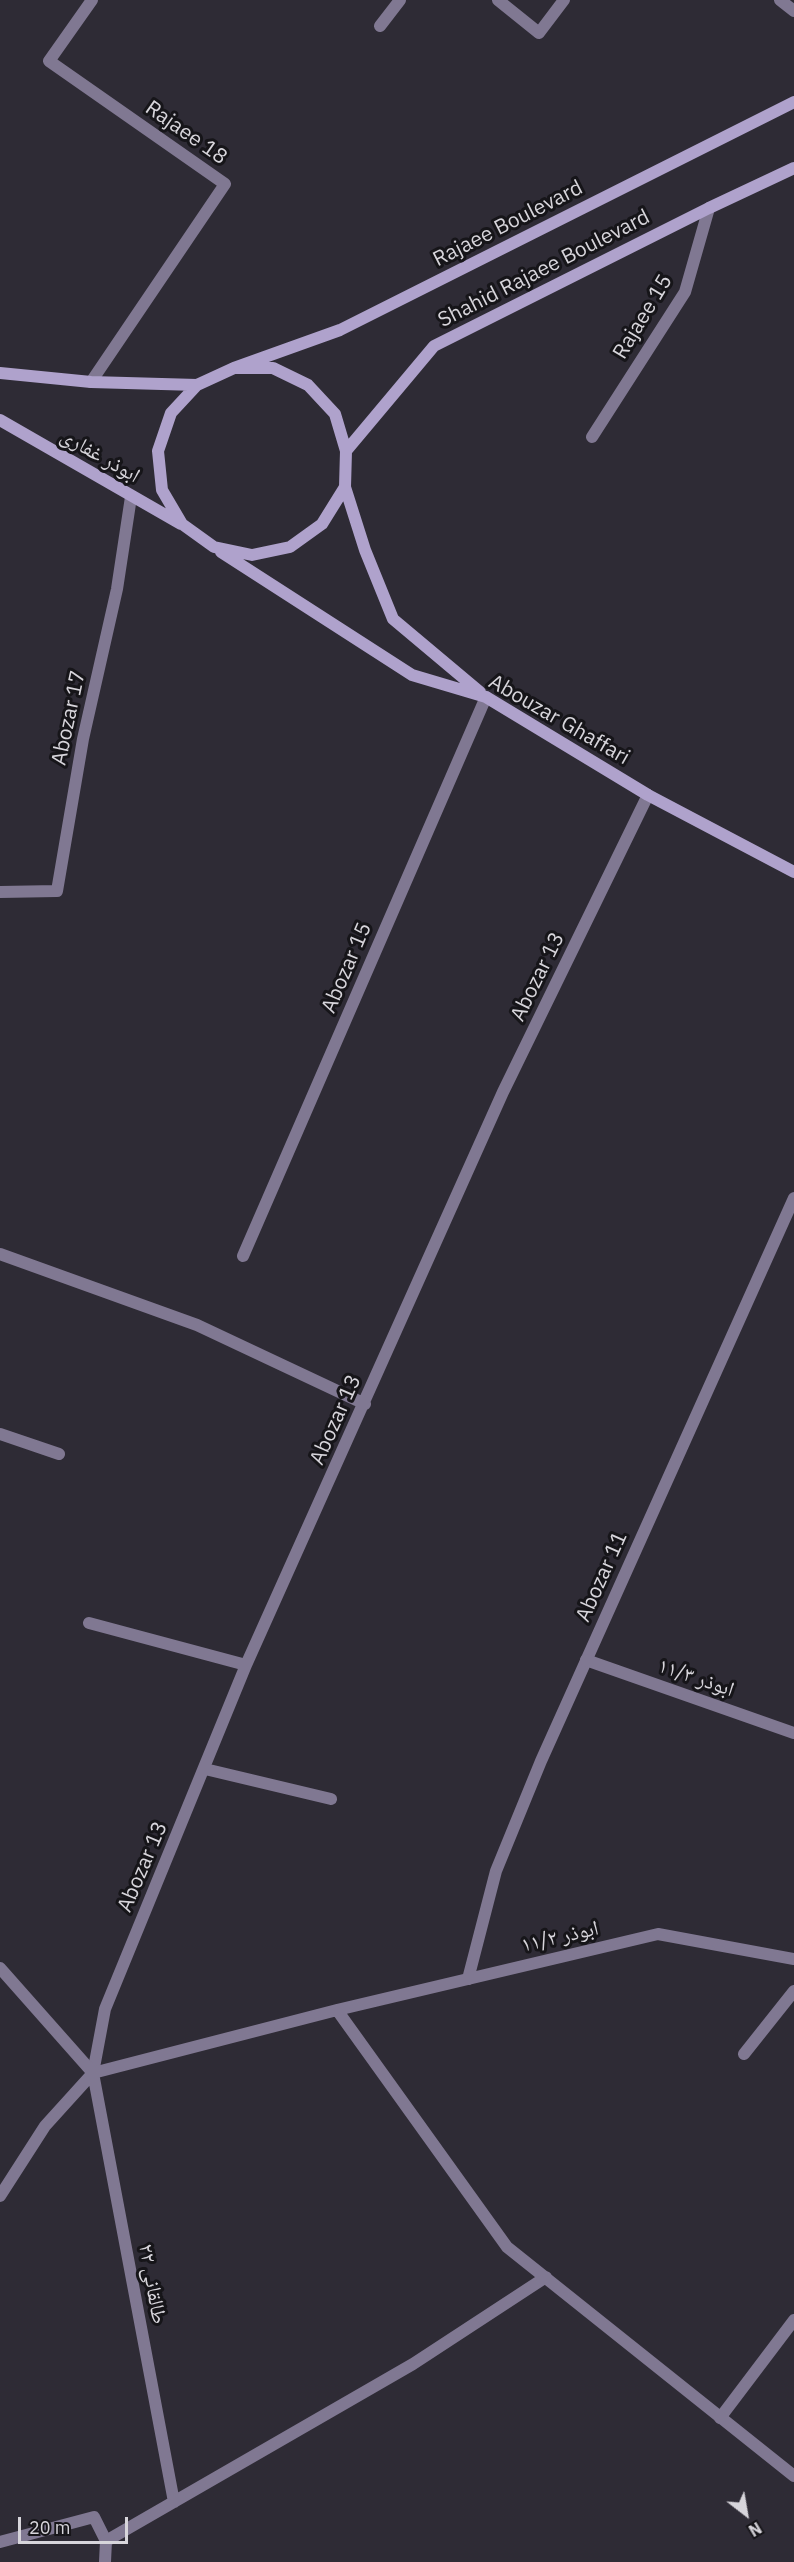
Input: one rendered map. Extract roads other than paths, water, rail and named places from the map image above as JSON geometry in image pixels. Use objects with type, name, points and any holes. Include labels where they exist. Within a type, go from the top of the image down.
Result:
[{"type":"main road","name":"Rajaee Boulevard","points":[[234,369],[340,330],[794,102]]},
{"type":"main road","name":"Shahid Rajaee Boulevard","points":[[346,451],[434,346],[709,208],[794,168]]},
{"type":"main road","points":[[345,487],[322,524],[290,547],[252,555],[214,547],[182,524],[162,490],[158,451],[171,413],[197,385],[234,369],[273,369],[308,385],[335,414],[346,451],[345,487],[365,550],[393,619],[486,697]]},
{"type":"main road","points":[[0,373],[92,382],[197,385]]},
{"type":"main road","name":"ابوذر غفاری","points":[[0,420],[131,497],[182,524]]},
{"type":"main road","name":"Abouzar Ghaffari","points":[[214,547],[412,675],[486,697],[648,795],[794,872]]},
{"type":"street","name":"Rajaee 18","points":[[92,0],[49,61],[225,184],[92,382]]},
{"type":"street","points":[[380,26],[400,0]]},
{"type":"street","points":[[498,0],[539,33],[564,0]]},
{"type":"street","points":[[780,0],[794,10]]},
{"type":"street","name":"Rajaee 15","points":[[592,437],[686,292],[709,208]]},
{"type":"street","name":"Abozar 17","points":[[0,891],[57,891],[83,739],[117,589],[131,497]]},
{"type":"street","name":"Abozar 15","points":[[243,1256],[486,697]]},
{"type":"street","name":"Abozar 13","points":[[93,2073],[105,2009],[246,1665],[503,1092],[648,795]]},
{"type":"street","name":"Abozar 11","points":[[468,1979],[496,1871],[540,1761],[794,1198]]},
{"type":"street","points":[[0,1254],[197,1325],[365,1404]]},
{"type":"street","points":[[0,1434],[58,1454]]},
{"type":"street","points":[[89,1623],[246,1665]]},
{"type":"street","name":"ابوذر ۱۱/۳","points":[[586,1660],[794,1733]]},
{"type":"street","points":[[205,1769],[331,1799]]},
{"type":"street","name":"ابوذر ۱۱/۲","points":[[93,2073],[337,2010],[658,1934],[794,1959]]},
{"type":"street","points":[[0,1968],[93,2073],[45,2126],[0,2196]]},
{"type":"street","points":[[744,2054],[794,1991]]},
{"type":"street","points":[[337,2010],[507,2247],[794,2476]]},
{"type":"street","name":"طالقانی ۲۲","points":[[93,2073],[174,2502]]},
{"type":"street","points":[[106,2541],[413,2364],[546,2277]]},
{"type":"street","points":[[720,2418],[794,2320]]},
{"type":"street","points":[[0,2542],[94,2517],[106,2541],[105,2562]]}]
